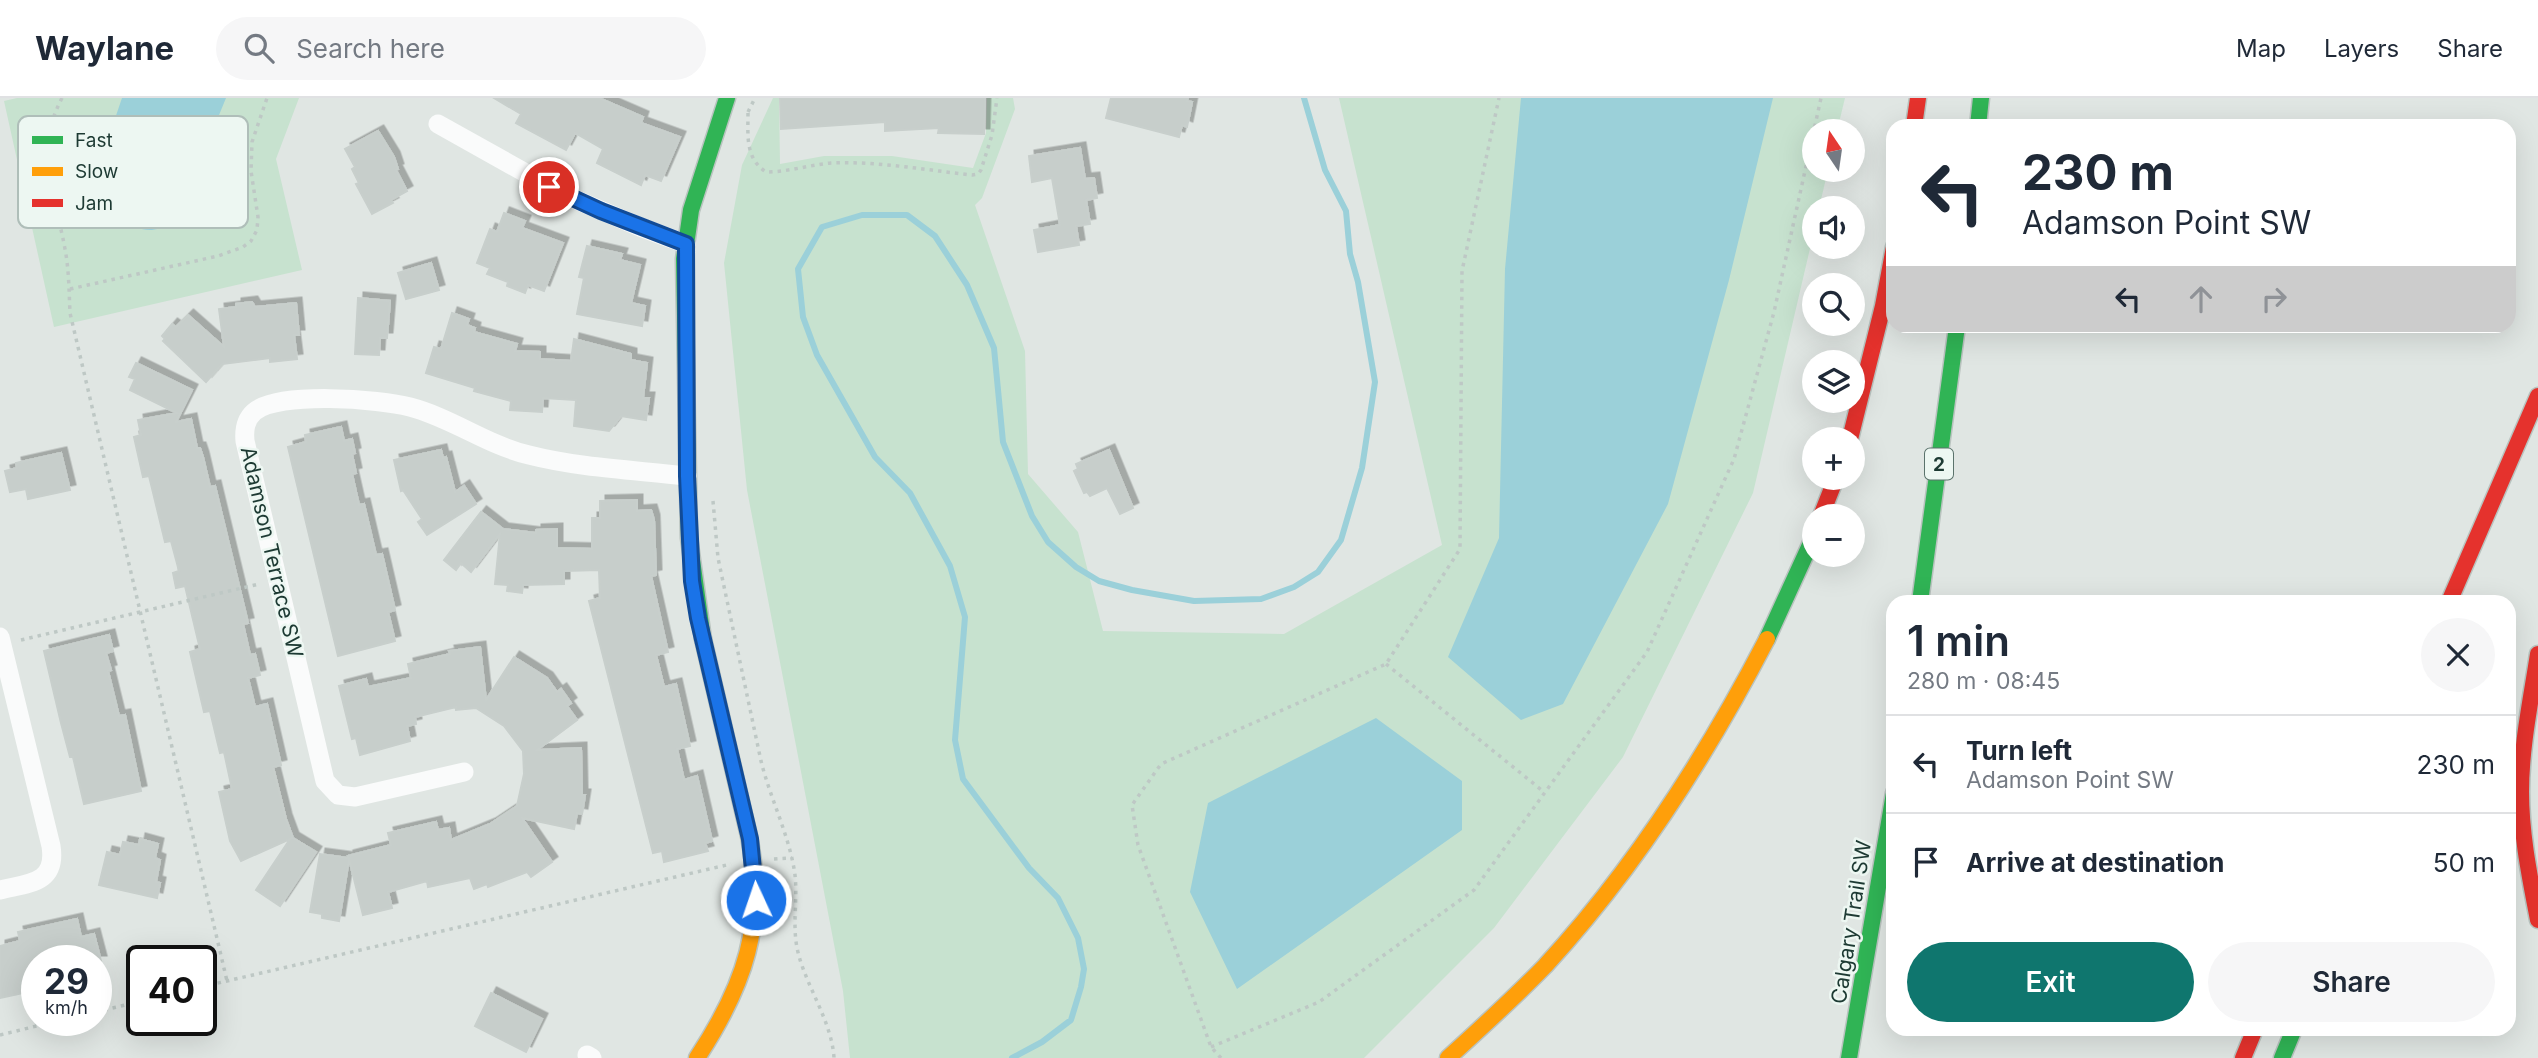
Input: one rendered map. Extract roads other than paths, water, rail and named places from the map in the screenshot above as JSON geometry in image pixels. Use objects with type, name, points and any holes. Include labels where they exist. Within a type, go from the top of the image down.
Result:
[{"type":"main road","points":[[697,1058],[715,1033],[737,988],[751,940],[756,900],[750,839],[698,618],[692,581],[687,476],[686,244],[699,180],[727,98]]},
{"type":"main road","points":[[1915,119],[1919,98]]},
{"type":"main road","points":[[1979,119],[1981,98]]},
{"type":"main road","points":[[1853,427],[1886,290]]},
{"type":"main road","name":"2","points":[[1921,595],[1956,333]]},
{"type":"main road","points":[[2452,595],[2538,396]]},
{"type":"main road","points":[[1448,1058],[1485,1027],[1595,909],[1676,801],[1737,700],[1802,567]]},
{"type":"main road","points":[[2538,654],[2526,732],[2521,792],[2525,858],[2538,920]]},
{"type":"main road","name":"Calgary Trail SW","points":[[1849,1058],[1886,840]]},
{"type":"main road","points":[[2243,1058],[2252,1036]]},
{"type":"main road","points":[[2282,1058],[2291,1036]]},
{"type":"street","points":[[438,124],[565,195],[686,244]]},
{"type":"street","name":"Adamson Terrace SW","points":[[464,772],[355,797],[338,795],[325,781],[244,433],[248,418],[268,405],[309,399],[381,401],[448,421],[493,443],[529,455],[687,476]]},
{"type":"street","points":[[0,890],[35,881],[48,873],[53,863],[1,641]]},
{"type":"water","points":[[122,98],[226,98],[219,116],[116,116]]},
{"type":"water","points":[[1521,98],[1773,98],[1729,280],[1668,504],[1563,704],[1521,720],[1448,657],[1499,538],[1505,269]]},
{"type":"water","points":[[1376,718],[1462,781],[1462,830],[1237,989],[1190,892],[1208,803]]},
{"type":"waterway","points":[[1012,1058],[1042,1042],[1071,1020],[1084,969],[1078,938],[1058,898],[1029,868],[963,779],[955,740],[965,617],[950,566],[910,493],[875,457],[817,355],[803,317],[798,269],[822,227],[862,215],[907,215],[935,236],[967,285],[994,348],[1003,442],[1032,516],[1048,542],[1076,567],[1099,581],[1132,590],[1194,601],[1261,599],[1294,587],[1318,572],[1341,540],[1362,468],[1375,382],[1358,282],[1350,254],[1346,211],[1325,170],[1304,98]]}]
